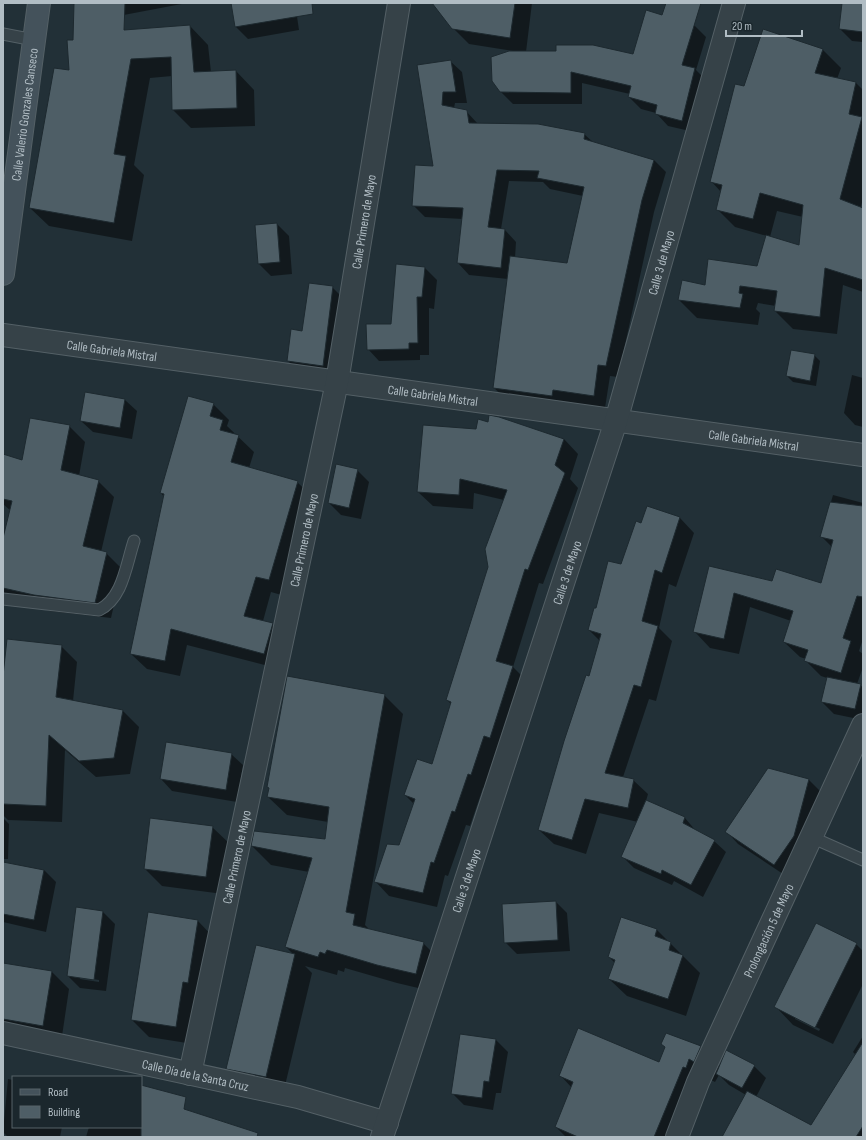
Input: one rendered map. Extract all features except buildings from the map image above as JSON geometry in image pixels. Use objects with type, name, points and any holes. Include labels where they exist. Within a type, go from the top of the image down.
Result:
[{"type":"street","name":"Calle Valerio Gonzales Canseco","points":[[3,274],[39,3]]},
{"type":"street","name":"Calle Primero de Mayo","points":[[190,1074],[337,382],[399,3]]},
{"type":"street","name":"Calle 3 de Mayo","points":[[385,1130],[616,421],[734,3]]},
{"type":"street","name":"Calle Gabriela Mistral","points":[[3,335],[863,455]]},
{"type":"street","name":"Prolongación 5 de Mayo","points":[[677,1137],[698,1082],[863,725]]},
{"type":"street","name":"Calle Día de la Santa Cruz","points":[[3,1033],[298,1097],[385,1130]]},
{"type":"lane","points":[[3,34],[34,40]]},
{"type":"lane","points":[[3,598],[99,610],[108,606],[116,595],[134,541]]},
{"type":"lane","points":[[811,837],[863,860]]}]
